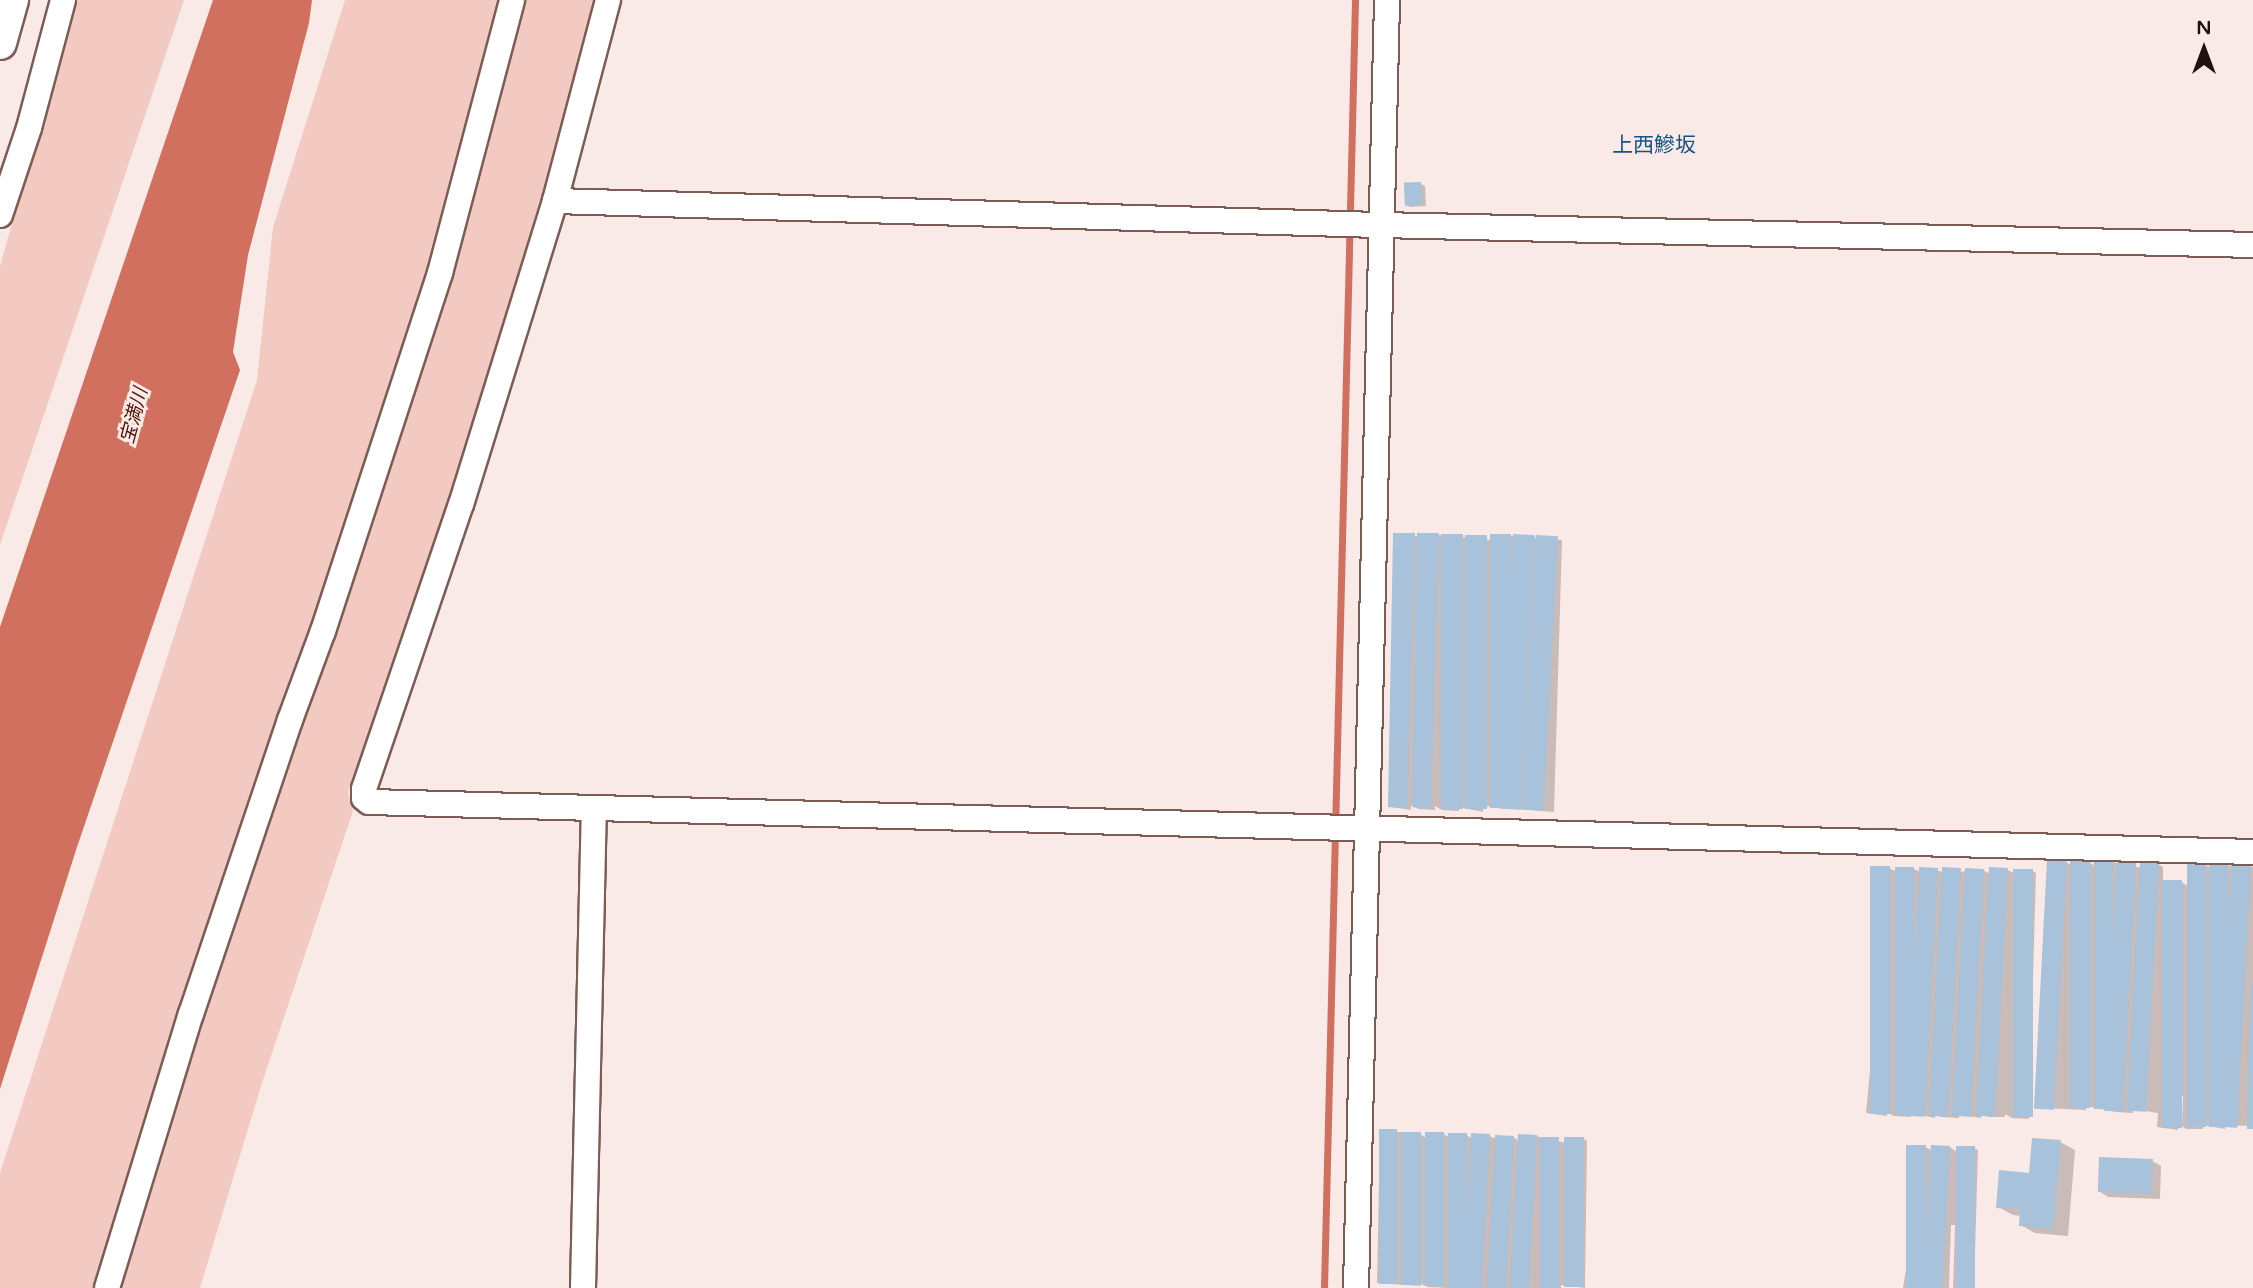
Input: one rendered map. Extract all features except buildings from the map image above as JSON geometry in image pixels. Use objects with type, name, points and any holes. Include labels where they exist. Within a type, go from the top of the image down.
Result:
[{"type":"main road","points":[[0,43],[12,0]]},
{"type":"street","points":[[0,215],[29,128],[63,0]]},
{"type":"street","points":[[107,1288],[191,1014],[289,720],[323,631],[436,286],[512,0]]},
{"type":"street","points":[[608,0],[555,201],[460,504],[363,789],[363,798],[369,802],[2253,852]]},
{"type":"street","points":[[1356,1288],[1359,827],[1372,225],[1387,0]]},
{"type":"street","points":[[555,201],[1372,225],[2253,245]]},
{"type":"street","points":[[583,1288],[594,809]]},
{"type":"shaded area","points":[[76,0],[184,0],[0,545],[0,266]]},
{"type":"shaded area","points":[[345,0],[596,0],[542,200],[448,509],[348,792],[353,811],[261,1086],[200,1288],[0,1288],[0,1173],[257,380],[273,227]]},
{"type":"water","name":"宝満川","points":[[213,0],[312,0],[309,23],[248,255],[233,352],[240,370],[77,847],[0,1089],[0,627]]},
{"type":"waterway","points":[[1324,1288],[1355,0]]},
{"type":"district","name":"上西鰺坂","points":[[1654,146]]}]
